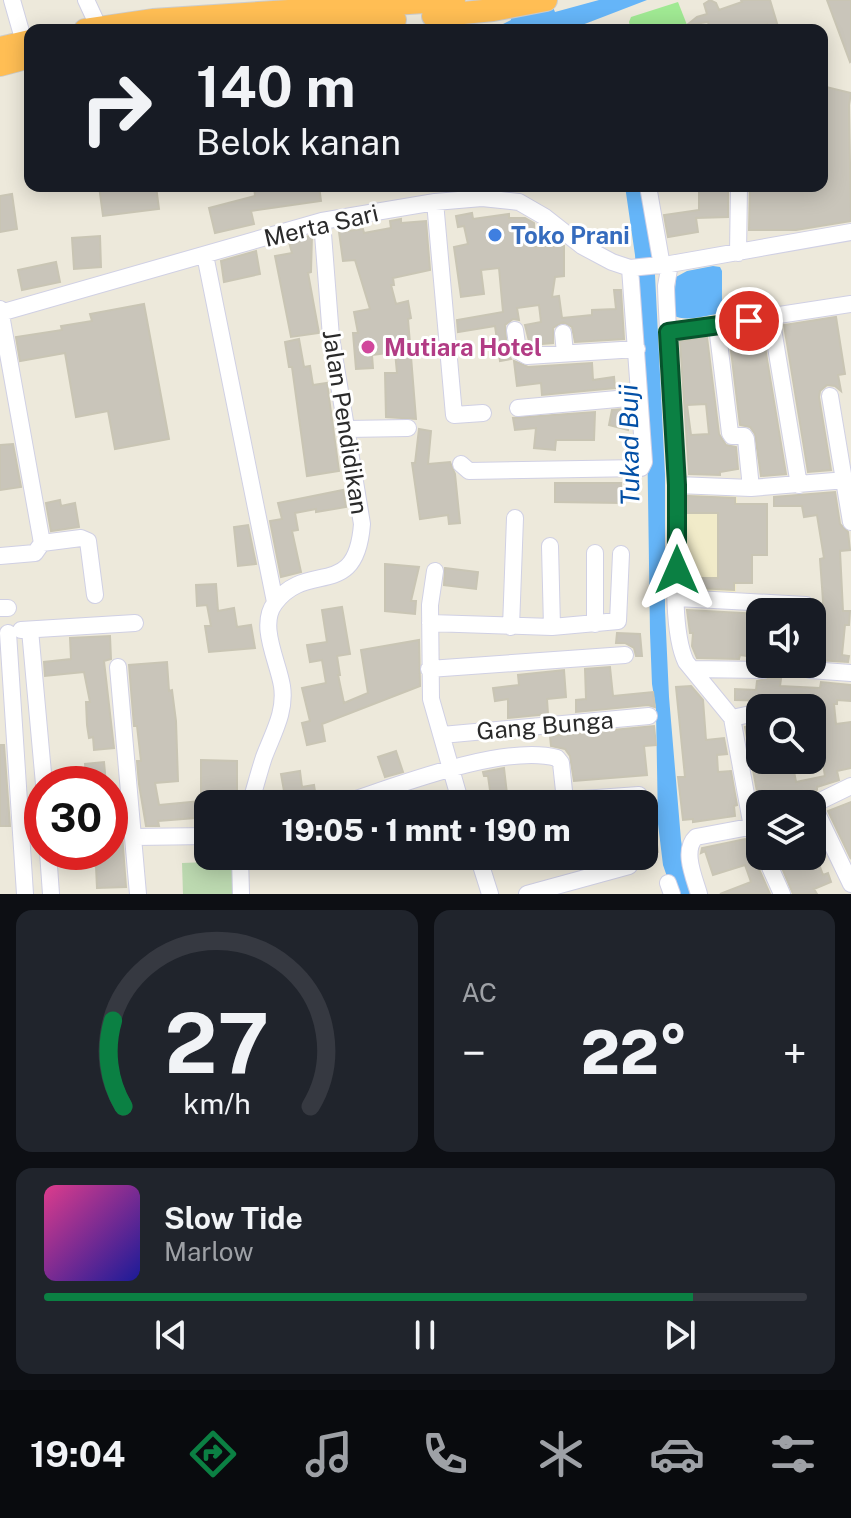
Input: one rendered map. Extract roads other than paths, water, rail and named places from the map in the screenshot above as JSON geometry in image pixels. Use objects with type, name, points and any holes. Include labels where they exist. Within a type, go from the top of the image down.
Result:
[{"type":"highway","points":[[126,24],[454,0]]},
{"type":"highway","points":[[368,24],[493,10],[546,0]]},
{"type":"highway","points":[[0,48],[24,47]]},
{"type":"highway","points":[[0,65],[24,50]]},
{"type":"street","points":[[12,0],[24,35]]},
{"type":"street","points":[[86,0],[91,24]]},
{"type":"street","points":[[422,192],[428,203],[454,415],[483,413]]},
{"type":"street","points":[[649,192],[666,286],[677,485],[677,627],[682,653],[732,718],[748,790]]},
{"type":"street","points":[[738,253],[739,192]]},
{"type":"street","name":"Merta Sari","points":[[0,311],[322,221],[428,203],[482,198],[519,202],[545,217],[582,246],[612,262],[632,268]]},
{"type":"street","name":"Jalan Pendidikan","points":[[275,602],[304,583],[342,573],[355,560],[360,545],[362,524],[331,337],[322,221]]},
{"type":"street","points":[[461,464],[469,471],[641,468],[644,462],[632,268],[851,232]]},
{"type":"street","points":[[205,255],[275,602],[268,616],[282,687],[283,710],[254,790]]},
{"type":"street","points":[[668,332],[851,304]]},
{"type":"street","points":[[0,311],[42,543],[35,553],[0,556]]},
{"type":"street","points":[[771,317],[799,485]]},
{"type":"street","points":[[717,326],[730,433],[746,439],[751,488]]},
{"type":"street","points":[[515,330],[521,355],[637,349]]},
{"type":"street","points":[[563,333],[565,353]]},
{"type":"street","points":[[830,396],[851,522]]},
{"type":"street","points":[[518,408],[639,397]]},
{"type":"street","points":[[346,429],[408,428]]},
{"type":"street","points":[[677,485],[751,488],[846,480]]},
{"type":"street","points":[[511,627],[515,518]]},
{"type":"street","points":[[42,543],[81,538],[88,541],[95,595]]},
{"type":"street","points":[[550,546],[552,627]]},
{"type":"street","points":[[595,553],[595,624]]},
{"type":"street","points":[[430,623],[552,627],[618,621],[621,554]]},
{"type":"street","points":[[435,571],[430,623],[432,707],[456,790]]},
{"type":"street","points":[[677,598],[746,602]]},
{"type":"street","points":[[25,894],[4,633],[135,623]]},
{"type":"street","points":[[30,630],[42,766]]},
{"type":"street","points":[[429,669],[625,655]]},
{"type":"street","points":[[118,667],[138,894]]},
{"type":"street","points":[[692,669],[746,670]]},
{"type":"street","points":[[826,671],[851,673]]},
{"type":"street","points":[[732,718],[746,715]]},
{"type":"street","name":"Gang Bunga","points":[[442,735],[649,716]]},
{"type":"street","points":[[383,790],[449,768],[512,757],[557,758],[561,763],[564,790]]},
{"type":"street","points":[[826,798],[851,786]]},
{"type":"street","points":[[699,894],[689,846],[692,841],[696,837],[746,828]]},
{"type":"street","points":[[826,833],[851,884]]},
{"type":"street","points":[[134,837],[194,836]]},
{"type":"street","points":[[49,870],[51,894]]},
{"type":"street","points":[[240,870],[241,894]]},
{"type":"street","points":[[482,870],[490,894]]},
{"type":"street","points":[[527,894],[614,870]]},
{"type":"street","points":[[771,870],[782,894]]},
{"type":"water","points":[[507,0],[550,0],[555,12],[599,0],[647,0],[585,24],[503,24],[511,20]]},
{"type":"water","points":[[626,192],[645,192],[654,255],[665,474],[665,610],[669,697],[681,840],[690,894],[673,894],[663,865],[658,824],[656,709],[650,633],[647,426],[635,255]]},
{"type":"water","points":[[720,267],[722,271],[722,313],[690,318],[673,315],[676,277],[687,271]]},
{"type":"place","name":"Toko Prani","points":[[495,235]]},
{"type":"place","name":"Mutiara Hotel","points":[[368,347]]},
{"type":"water label","name":"Tukad Buji","points":[[629,445]]}]
